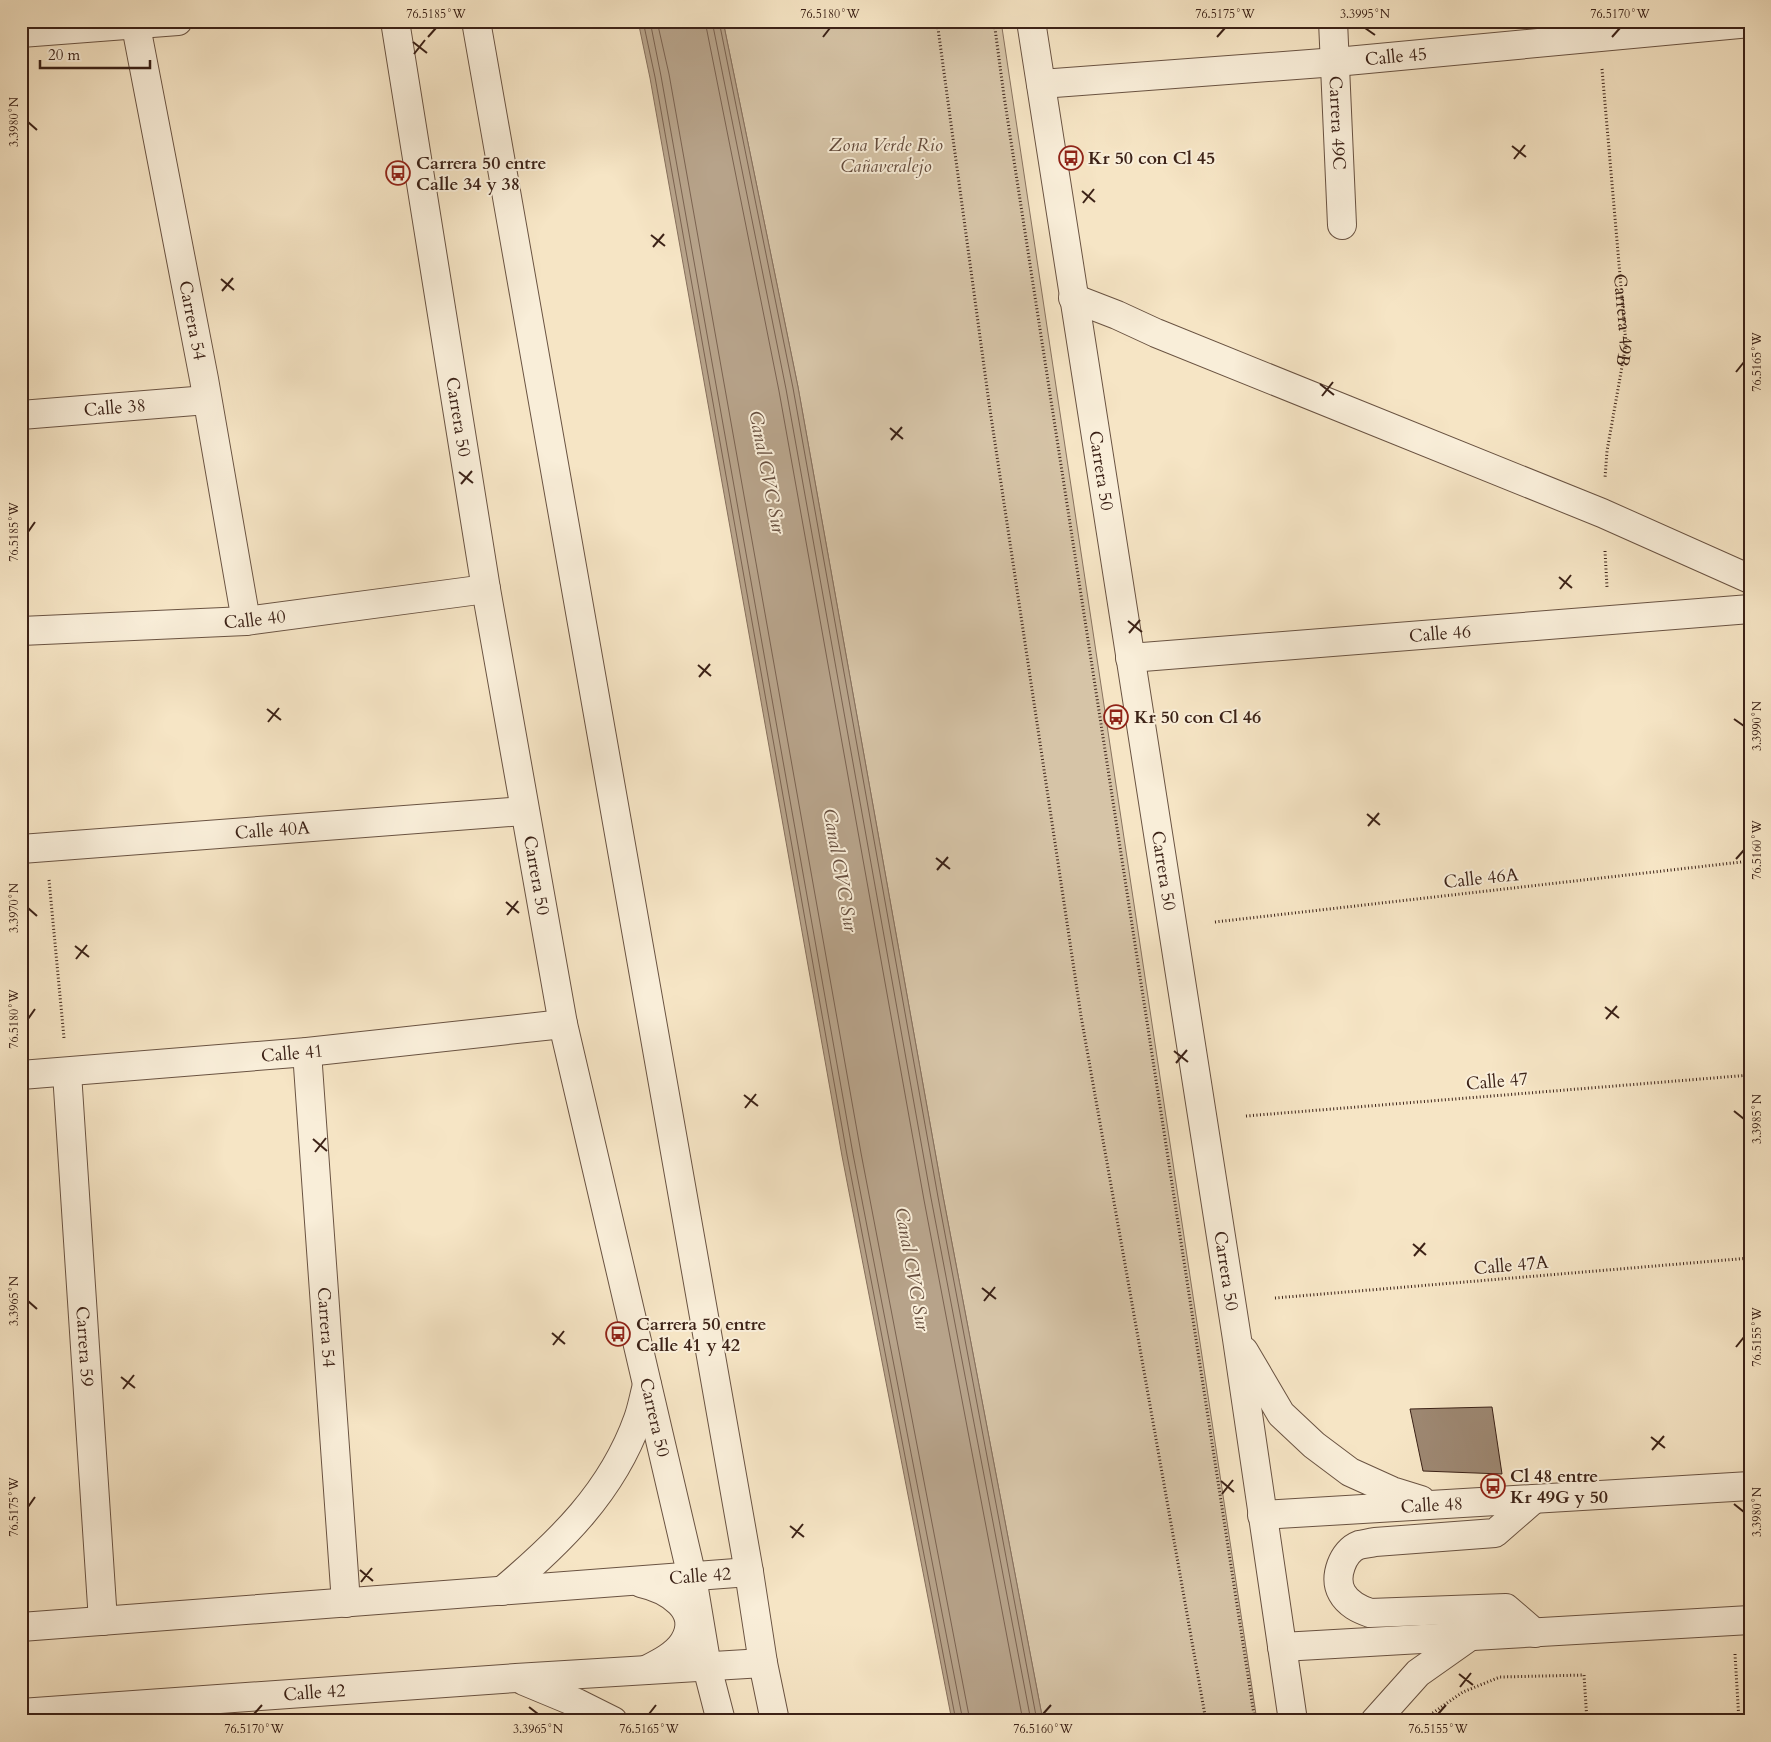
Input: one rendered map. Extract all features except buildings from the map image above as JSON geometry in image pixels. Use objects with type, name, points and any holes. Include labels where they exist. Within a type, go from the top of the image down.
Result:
[{"type":"street","points":[[21,33],[178,21]]},
{"type":"street","name":"Carrera 50","points":[[395,21],[486,590],[563,1024],[692,1577],[707,1667],[721,1721]]},
{"type":"street","points":[[476,21],[749,1572],[762,1663],[775,1721]]},
{"type":"street","name":"Carrera 50","points":[[1031,21],[1237,1339],[1293,1721]]},
{"type":"street","name":"Carrera 49C","points":[[1333,21],[1342,225]]},
{"type":"street","name":"Carrera 54","points":[[135,23],[208,400],[246,622]]},
{"type":"street","name":"Calle 45","points":[[1041,84],[1336,62],[1599,29],[1750,23]]},
{"type":"street","points":[[1074,298],[1118,314],[1156,333],[1602,513],[1750,579]]},
{"type":"street","name":"Calle 38","points":[[21,415],[208,400]]},
{"type":"street","name":"Calle 40","points":[[21,631],[246,622],[486,590]]},
{"type":"street","name":"Calle 46","points":[[1130,658],[1750,609]]},
{"type":"street","name":"Calle 40A","points":[[34,848],[524,811]]},
{"type":"street","name":"Calle 41","points":[[21,1075],[67,1073],[307,1052],[563,1024]]},
{"type":"street","name":"Carrera 54","points":[[307,1052],[346,1603]]},
{"type":"street","name":"Carrera 59","points":[[67,1073],[103,1620]]},
{"type":"street","points":[[1237,1339],[1281,1414],[1314,1445],[1350,1472],[1392,1491],[1435,1504]]},
{"type":"street","points":[[502,1591],[537,1562],[564,1536],[595,1500],[619,1461],[638,1419],[647,1384]]},
{"type":"street","name":"Calle 48","points":[[1262,1515],[1750,1486]]},
{"type":"street","points":[[1534,1498],[1494,1534],[1375,1542],[1358,1546],[1345,1557],[1338,1576],[1341,1592],[1354,1607],[1370,1613],[1506,1608],[1535,1633]]},
{"type":"street","name":"Calle 42","points":[[21,1627],[749,1572]]},
{"type":"street","points":[[632,1581],[654,1585],[664,1590],[683,1605],[688,1617],[688,1629],[684,1641],[677,1650],[658,1664],[642,1671]]},
{"type":"street","points":[[1282,1648],[1741,1621]]},
{"type":"street","points":[[1375,1721],[1418,1673],[1469,1637]]},
{"type":"street","name":"Calle 42","points":[[21,1713],[102,1714],[516,1678],[762,1663]]},
{"type":"street","name":"Calle 42","points":[[516,1678],[570,1700],[613,1721]]},
{"type":"path","points":[[937,21],[989,402],[1081,1016],[1206,1721]]},
{"type":"path","points":[[994,21],[1008,126],[1254,1721]]},
{"type":"path","name":"Carrera 49B","points":[[1599,29],[1626,344],[1608,451],[1602,513],[1609,620]]},
{"type":"path","points":[[34,848],[67,1073]]},
{"type":"path","name":"Calle 46A","points":[[1216,922],[1750,861]]},
{"type":"path","name":"Calle 47","points":[[1246,1116],[1750,1075]]},
{"type":"path","name":"Calle 47A","points":[[1275,1298],[1750,1258]]},
{"type":"path","points":[[1739,1721],[1741,1621]]},
{"type":"path","points":[[1422,1721],[1463,1692],[1500,1677],[1584,1675],[1587,1721]]},
{"type":"green space","name":"Zona Verde Rio Cañaveralejo","points":[[723,21],[1001,21],[1257,1721],[1043,1721],[943,1196],[798,387]]},
{"type":"water","name":"Canal CVC Sur","points":[[638,21],[723,21],[798,387],[943,1196],[1043,1721],[952,1721],[842,1156],[650,78]]},
{"type":"place","name":"Kr 50 con Cl 45","points":[[1071,158]]},
{"type":"place","name":"Carrera 50 entre Calle 34 y 38","points":[[398,173]]},
{"type":"place","name":"Kr 50 con Cl 46","points":[[1116,717]]},
{"type":"place","name":"Carrera 50 entre Calle 41 y 42","points":[[618,1334]]},
{"type":"place","name":"Cl 48 entre Kr 49G y 50","points":[[1493,1486]]}]
